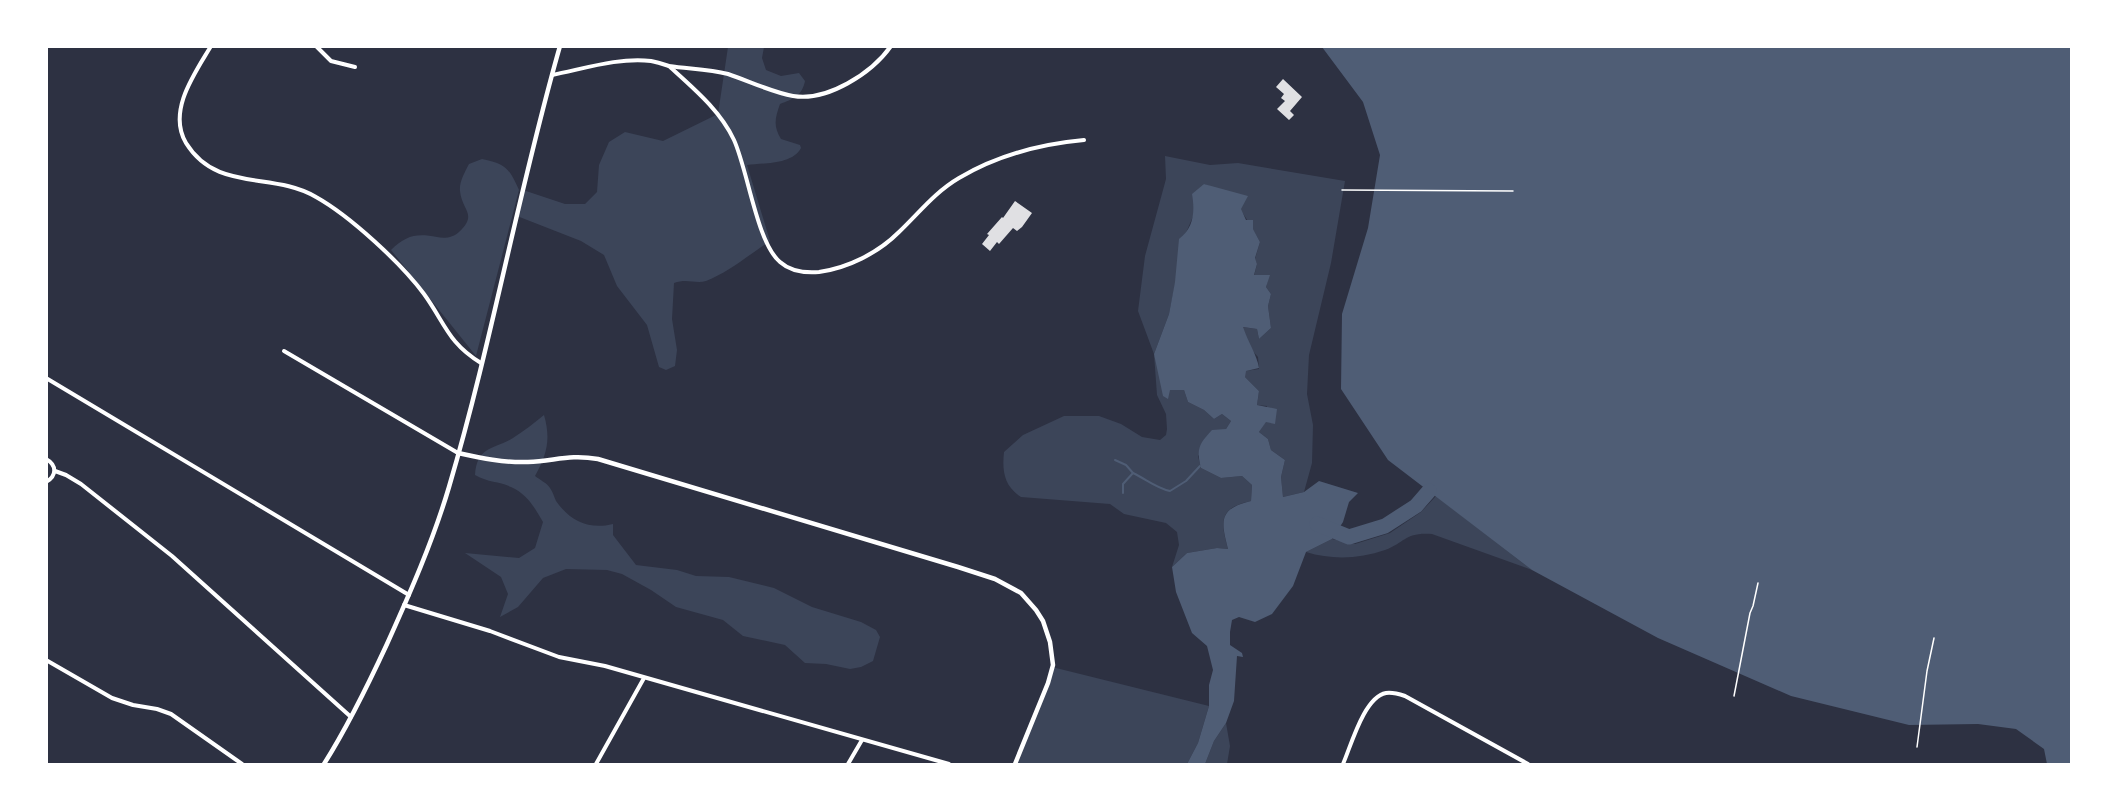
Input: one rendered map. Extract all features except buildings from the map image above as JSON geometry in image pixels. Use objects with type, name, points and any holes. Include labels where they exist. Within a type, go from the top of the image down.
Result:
[{"type":"street","points":[[211,46],[184,96],[180,109],[181,130],[185,141],[197,158],[214,171],[235,178],[290,186],[314,195],[334,208],[411,278],[459,348],[481,363]]},
{"type":"street","points":[[316,46],[331,61],[355,67]]},
{"type":"street","points":[[552,75],[633,60],[652,61],[669,66],[700,68],[726,74],[792,96],[807,97],[817,96],[840,87],[863,74],[882,58],[891,46]]},
{"type":"street","points":[[324,765],[351,717],[409,595],[440,514],[481,363],[538,123],[559,47]]},
{"type":"street","points":[[669,66],[709,104],[725,124],[739,152],[766,244],[781,263],[800,271],[829,271],[863,258],[898,233],[941,189],[985,165],[1030,147],[1084,140]]},
{"type":"street","points":[[284,351],[458,453],[502,461],[528,462],[571,456],[598,459],[947,564],[1009,585],[1030,601],[1043,621],[1050,642],[1053,665],[1015,765]]},
{"type":"street","points":[[46,378],[409,595]]},
{"type":"street","points":[[46,459],[53,464],[55,471],[52,478],[46,482]]},
{"type":"street","points":[[55,471],[81,484],[172,556],[351,717]]},
{"type":"street","points":[[404,605],[559,657],[605,666],[949,765]]},
{"type":"street","points":[[46,660],[112,698],[171,714],[242,765]]},
{"type":"street","points":[[596,765],[644,678]]},
{"type":"street","points":[[1343,765],[1365,712],[1379,696],[1389,693],[1405,696],[1528,765]]},
{"type":"street","points":[[848,765],[862,740]]},
{"type":"path","points":[[1342,190],[1513,191]]},
{"type":"path","points":[[1734,696],[1749,613],[1758,584]]},
{"type":"path","points":[[1917,747],[1927,671],[1934,638]]},
{"type":"shaded area","points":[[728,47],[764,47],[762,58],[766,70],[781,76],[799,73],[805,81],[799,94],[780,104],[776,122],[781,139],[800,145],[801,148],[791,158],[747,165],[770,241],[731,268],[706,281],[674,283],[672,319],[677,350],[675,366],[666,370],[659,367],[647,325],[617,286],[604,255],[581,241],[517,216],[523,190],[565,204],[585,204],[597,192],[599,165],[609,142],[625,132],[663,141],[718,114]]},
{"type":"shaded area","points":[[1322,47],[2071,47],[2071,764],[2047,764],[2044,749],[2016,729],[1978,724],[1909,725],[1791,696],[1658,638],[1532,570],[1388,460],[1341,389],[1342,314],[1368,228],[1380,155],[1363,102]]},
{"type":"shaded area","points":[[1165,156],[1210,165],[1238,163],[1345,181],[1331,263],[1309,355],[1307,394],[1313,425],[1312,463],[1304,492],[1283,497],[1281,477],[1285,460],[1271,450],[1268,439],[1259,432],[1266,421],[1267,406],[1257,405],[1259,391],[1245,377],[1245,371],[1259,369],[1258,357],[1250,348],[1242,327],[1257,329],[1259,339],[1271,328],[1268,306],[1271,294],[1266,287],[1269,275],[1254,276],[1257,264],[1255,259],[1260,242],[1238,207],[1223,194],[1204,184],[1185,235],[1169,314],[1154,354],[1138,311],[1145,256],[1166,179]]},
{"type":"shaded area","points":[[482,159],[506,168],[519,190],[476,356],[391,250],[412,236],[446,238],[455,235],[465,226],[468,216],[461,198],[461,181],[469,164]]},
{"type":"shaded area","points":[[1204,184],[1248,196],[1241,209],[1246,220],[1253,220],[1253,229],[1260,242],[1255,258],[1257,264],[1254,275],[1270,275],[1266,287],[1271,294],[1268,306],[1271,328],[1259,339],[1257,329],[1243,327],[1259,368],[1246,371],[1245,377],[1259,391],[1257,405],[1277,409],[1275,424],[1266,422],[1259,432],[1268,439],[1271,450],[1285,460],[1281,477],[1283,497],[1304,492],[1319,481],[1358,493],[1349,502],[1343,522],[1332,539],[1306,552],[1293,586],[1272,614],[1255,622],[1239,617],[1232,620],[1230,645],[1242,653],[1243,657],[1237,656],[1234,701],[1226,723],[1214,741],[1205,764],[1187,764],[1198,743],[1209,706],[1209,685],[1213,670],[1207,646],[1192,633],[1176,592],[1172,567],[1187,553],[1217,548],[1228,549],[1224,518],[1232,508],[1251,501],[1252,485],[1242,476],[1221,478],[1201,468],[1199,451],[1201,443],[1212,430],[1226,429],[1231,421],[1222,414],[1214,419],[1204,410],[1188,402],[1184,390],[1170,390],[1168,399],[1163,396],[1154,354],[1169,314],[1179,239],[1188,230],[1192,219],[1192,194]]},
{"type":"shaded area","points":[[1154,354],[1170,389],[1184,390],[1188,402],[1204,410],[1214,419],[1222,414],[1231,421],[1226,429],[1198,456],[1201,468],[1221,478],[1242,476],[1252,485],[1251,501],[1233,508],[1224,517],[1228,549],[1217,548],[1187,553],[1172,567],[1179,545],[1177,532],[1166,523],[1124,514],[1110,504],[1021,497],[1015,493],[1005,478],[1003,466],[1004,452],[1023,435],[1064,416],[1099,416],[1121,424],[1142,437],[1160,440],[1166,435],[1166,414],[1157,395]]},
{"type":"shaded area","points":[[544,415],[547,447],[535,476],[549,486],[556,501],[567,514],[588,525],[613,524],[613,535],[636,565],[677,570],[696,576],[729,577],[774,588],[812,607],[861,622],[876,630],[880,637],[873,661],[850,669],[805,663],[785,645],[743,636],[723,620],[676,607],[622,574],[607,570],[566,569],[543,578],[518,607],[500,617],[508,594],[501,577],[465,553],[519,558],[535,548],[543,522],[522,493],[507,485],[475,475],[476,466],[487,450],[513,438]]},
{"type":"shaded area","points":[[1436,496],[1532,570],[1432,534],[1411,536],[1385,550],[1355,557],[1326,556],[1306,552],[1332,539],[1355,544],[1390,533],[1421,512]]},
{"type":"shaded area","points":[[1052,667],[1209,706],[1198,743],[1187,764],[1015,764]]},
{"type":"shaded area","points":[[1226,723],[1230,746],[1227,764],[1205,764],[1214,741]]},
{"type":"waterway","points":[[1115,460],[1126,465],[1133,473]]},
{"type":"waterway","points":[[1123,493],[1123,484],[1133,473],[1170,491],[1186,481],[1200,466]]},
{"type":"waterway","points":[[1317,524],[1349,537],[1385,526],[1416,506],[1429,491]]}]
